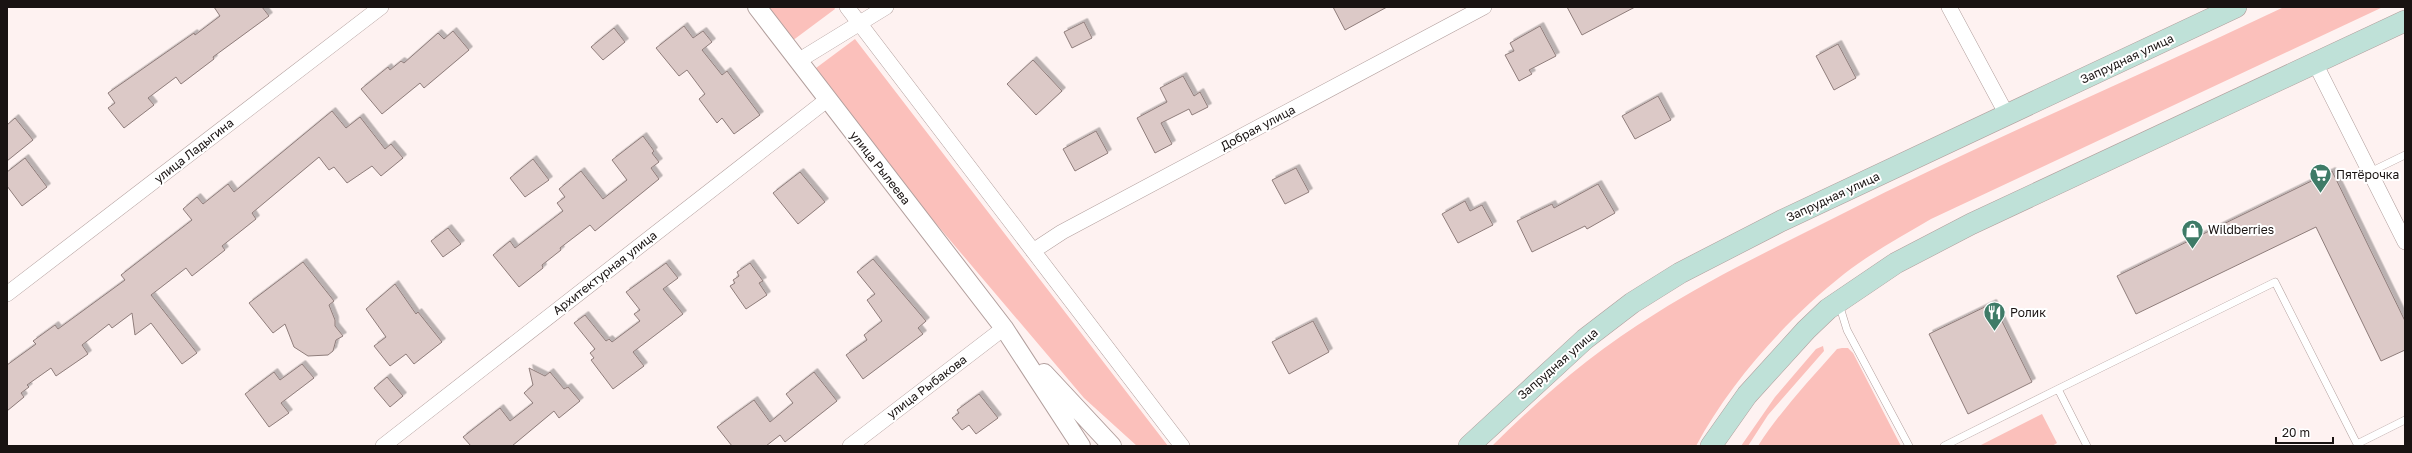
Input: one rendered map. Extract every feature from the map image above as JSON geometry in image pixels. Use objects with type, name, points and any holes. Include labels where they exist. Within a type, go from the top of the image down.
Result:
[{"type":"main road","name":"Запрудная улица","points":[[1469,446],[1586,339],[1632,303],[1680,273],[1774,224],[2236,7]]},
{"type":"main road","points":[[1711,446],[1765,372],[1823,314],[1838,302],[1896,263],[1945,237],[2405,21]]},
{"type":"street","name":"улица Ладыгина","points":[[7,294],[381,7]]},
{"type":"street","name":"улица Рылеева","points":[[757,7],[1004,328],[1081,446]]},
{"type":"street","points":[[847,7],[1182,446]]},
{"type":"street","points":[[798,61],[886,7]]},
{"type":"street","name":"Добрая улица","points":[[1033,251],[1062,232],[1484,7]]},
{"type":"street","points":[[1949,7],[2007,115]]},
{"type":"street","points":[[2315,63],[2405,242]]},
{"type":"street","name":"Архитектурная улица","points":[[383,446],[828,99]]},
{"type":"street","name":"улица Рылеева","points":[[1004,328],[1112,446]]},
{"type":"street","name":"улица Рыбакова","points":[[850,446],[1004,328]]},
{"type":"lane","points":[[2370,172],[2405,155]]},
{"type":"lane","points":[[1944,446],[2058,388],[2275,282],[2358,445],[2405,420]]},
{"type":"lane","points":[[1838,302],[1847,330],[1909,446]]},
{"type":"lane","points":[[2058,388],[2087,446]]},
{"type":"shaded area","points":[[766,7],[834,7],[835,9],[792,41]]},
{"type":"shaded area","points":[[2284,7],[2383,7],[1931,219],[1854,266],[1801,311],[1761,353],[1726,398],[1696,446],[1492,446],[1550,392],[1590,359],[1633,328],[1677,300],[1722,275],[1891,189]]},
{"type":"shaded area","points":[[855,39],[1168,446],[1137,446],[1084,398],[871,147],[812,71]]},
{"type":"shaded area","points":[[1823,346],[1824,351],[1768,415],[1748,446],[1741,446],[1775,397],[1816,349]]},
{"type":"shaded area","points":[[1848,348],[1853,353],[1901,446],[1758,446],[1776,420],[1796,396],[1837,349]]},
{"type":"shaded area","points":[[2042,414],[2057,443],[2052,446],[1979,446]]},
{"type":"building","points":[[214,7],[262,7],[269,16],[213,57],[214,59],[181,84],[176,77],[148,98],[154,105],[124,128],[108,108],[115,103],[108,93],[194,33],[195,35],[220,16]]},
{"type":"building","points":[[1333,7],[1387,7],[1345,30]]},
{"type":"building","points":[[1567,7],[1635,7],[1582,35]]},
{"type":"building","points":[[1084,22],[1092,38],[1072,48],[1064,32]]},
{"type":"building","points":[[684,26],[693,38],[703,31],[712,42],[702,50],[722,75],[727,71],[760,115],[734,134],[722,118],[717,123],[699,99],[705,94],[687,70],[679,76],[656,48]]},
{"type":"building","points":[[1540,26],[1556,56],[1529,70],[1532,74],[1519,81],[1505,55],[1514,51],[1510,43]]},
{"type":"building","points":[[614,28],[625,42],[603,60],[591,47]]},
{"type":"building","points":[[453,31],[469,50],[424,88],[420,83],[382,114],[361,89],[388,67],[390,70],[401,61],[404,63],[438,33],[444,39]]},
{"type":"building","points":[[1838,44],[1856,78],[1834,90],[1816,56]]},
{"type":"building","points":[[1033,60],[1062,91],[1036,115],[1007,84]]},
{"type":"building","points":[[1183,76],[1194,96],[1200,92],[1208,107],[1192,115],[1189,109],[1161,123],[1172,144],[1155,153],[1137,118],[1167,102],[1160,88]]},
{"type":"building","points":[[1658,96],[1671,120],[1635,139],[1622,116]]},
{"type":"building","points":[[332,111],[346,128],[360,117],[385,149],[391,144],[403,158],[381,176],[372,166],[347,183],[334,167],[329,170],[319,157],[252,213],[256,219],[222,246],[225,250],[192,276],[186,268],[151,295],[197,353],[182,364],[151,323],[135,335],[132,313],[112,328],[109,324],[82,345],[88,354],[56,376],[51,368],[27,385],[29,387],[21,393],[24,397],[7,411],[7,365],[36,344],[33,341],[55,325],[58,329],[125,280],[121,275],[192,220],[183,209],[197,197],[203,204],[228,184],[234,192]]},
{"type":"building","points":[[15,118],[33,140],[7,161],[7,125]]},
{"type":"building","points":[[1096,131],[1108,153],[1075,171],[1063,149]]},
{"type":"building","points":[[643,136],[654,151],[652,153],[659,162],[651,168],[659,179],[595,231],[590,225],[560,248],[561,250],[542,265],[543,268],[519,287],[493,255],[510,241],[515,248],[563,211],[557,203],[565,197],[559,189],[581,171],[603,199],[627,180],[612,160]]},
{"type":"building","points":[[25,158],[47,187],[22,206],[7,186],[7,172]]},
{"type":"building","points":[[533,159],[549,180],[525,197],[510,178]]},
{"type":"building","points":[[1296,168],[1309,192],[1285,204],[1272,180]]},
{"type":"building","points":[[2332,171],[2405,321],[2405,350],[2381,361],[2316,227],[2136,314],[2117,276]]},
{"type":"building","points":[[800,172],[825,202],[798,224],[773,193]]},
{"type":"building","points":[[1598,184],[1615,213],[1587,229],[1585,226],[1532,252],[1517,221],[1552,204],[1554,208]]},
{"type":"building","points":[[1465,201],[1470,211],[1482,205],[1493,225],[1458,243],[1442,214]]},
{"type":"building","points":[[448,228],[461,244],[443,257],[431,241]]},
{"type":"building","points":[[873,259],[926,321],[918,328],[923,334],[863,379],[846,355],[867,340],[864,335],[882,321],[867,300],[875,294],[857,272]]},
{"type":"building","points":[[303,262],[334,301],[329,305],[335,320],[335,326],[343,336],[336,340],[333,351],[328,355],[308,356],[294,347],[285,324],[273,333],[249,303]]},
{"type":"building","points":[[666,263],[678,278],[663,289],[683,314],[633,352],[644,366],[613,389],[591,360],[594,358],[590,353],[595,349],[574,323],[585,315],[606,341],[609,339],[612,342],[640,321],[634,314],[640,310],[626,292]]},
{"type":"building","points":[[750,263],[763,281],[759,283],[767,295],[746,309],[730,286],[735,283],[733,280],[739,276],[737,272]]},
{"type":"building","points":[[395,284],[416,314],[418,312],[442,342],[414,364],[406,354],[390,366],[374,346],[386,337],[366,309]]},
{"type":"building","points":[[1993,303],[2032,382],[1968,414],[1929,334]]},
{"type":"building","points":[[1313,321],[1329,352],[1289,374],[1272,342]]},
{"type":"building","points":[[302,364],[314,378],[281,403],[289,413],[269,427],[245,394],[274,372],[280,380]]},
{"type":"building","points":[[529,368],[545,376],[550,372],[564,389],[568,387],[580,401],[559,418],[554,411],[512,446],[471,446],[463,437],[500,408],[510,421],[533,403],[524,393],[533,385]]},
{"type":"building","points":[[814,372],[837,401],[785,442],[780,435],[766,446],[732,446],[717,427],[754,400],[770,422],[793,403],[786,394]]},
{"type":"building","points":[[387,377],[403,396],[390,407],[374,388]]},
{"type":"building","points":[[979,394],[998,418],[976,434],[969,425],[962,430],[952,418],[959,413],[957,410]]},
{"type":"place","name":"Пятёрочка","points":[[2321,194]]},
{"type":"place","name":"Wildberries","points":[[2192,250]]},
{"type":"place","name":"Ролик","points":[[1995,332]]}]
